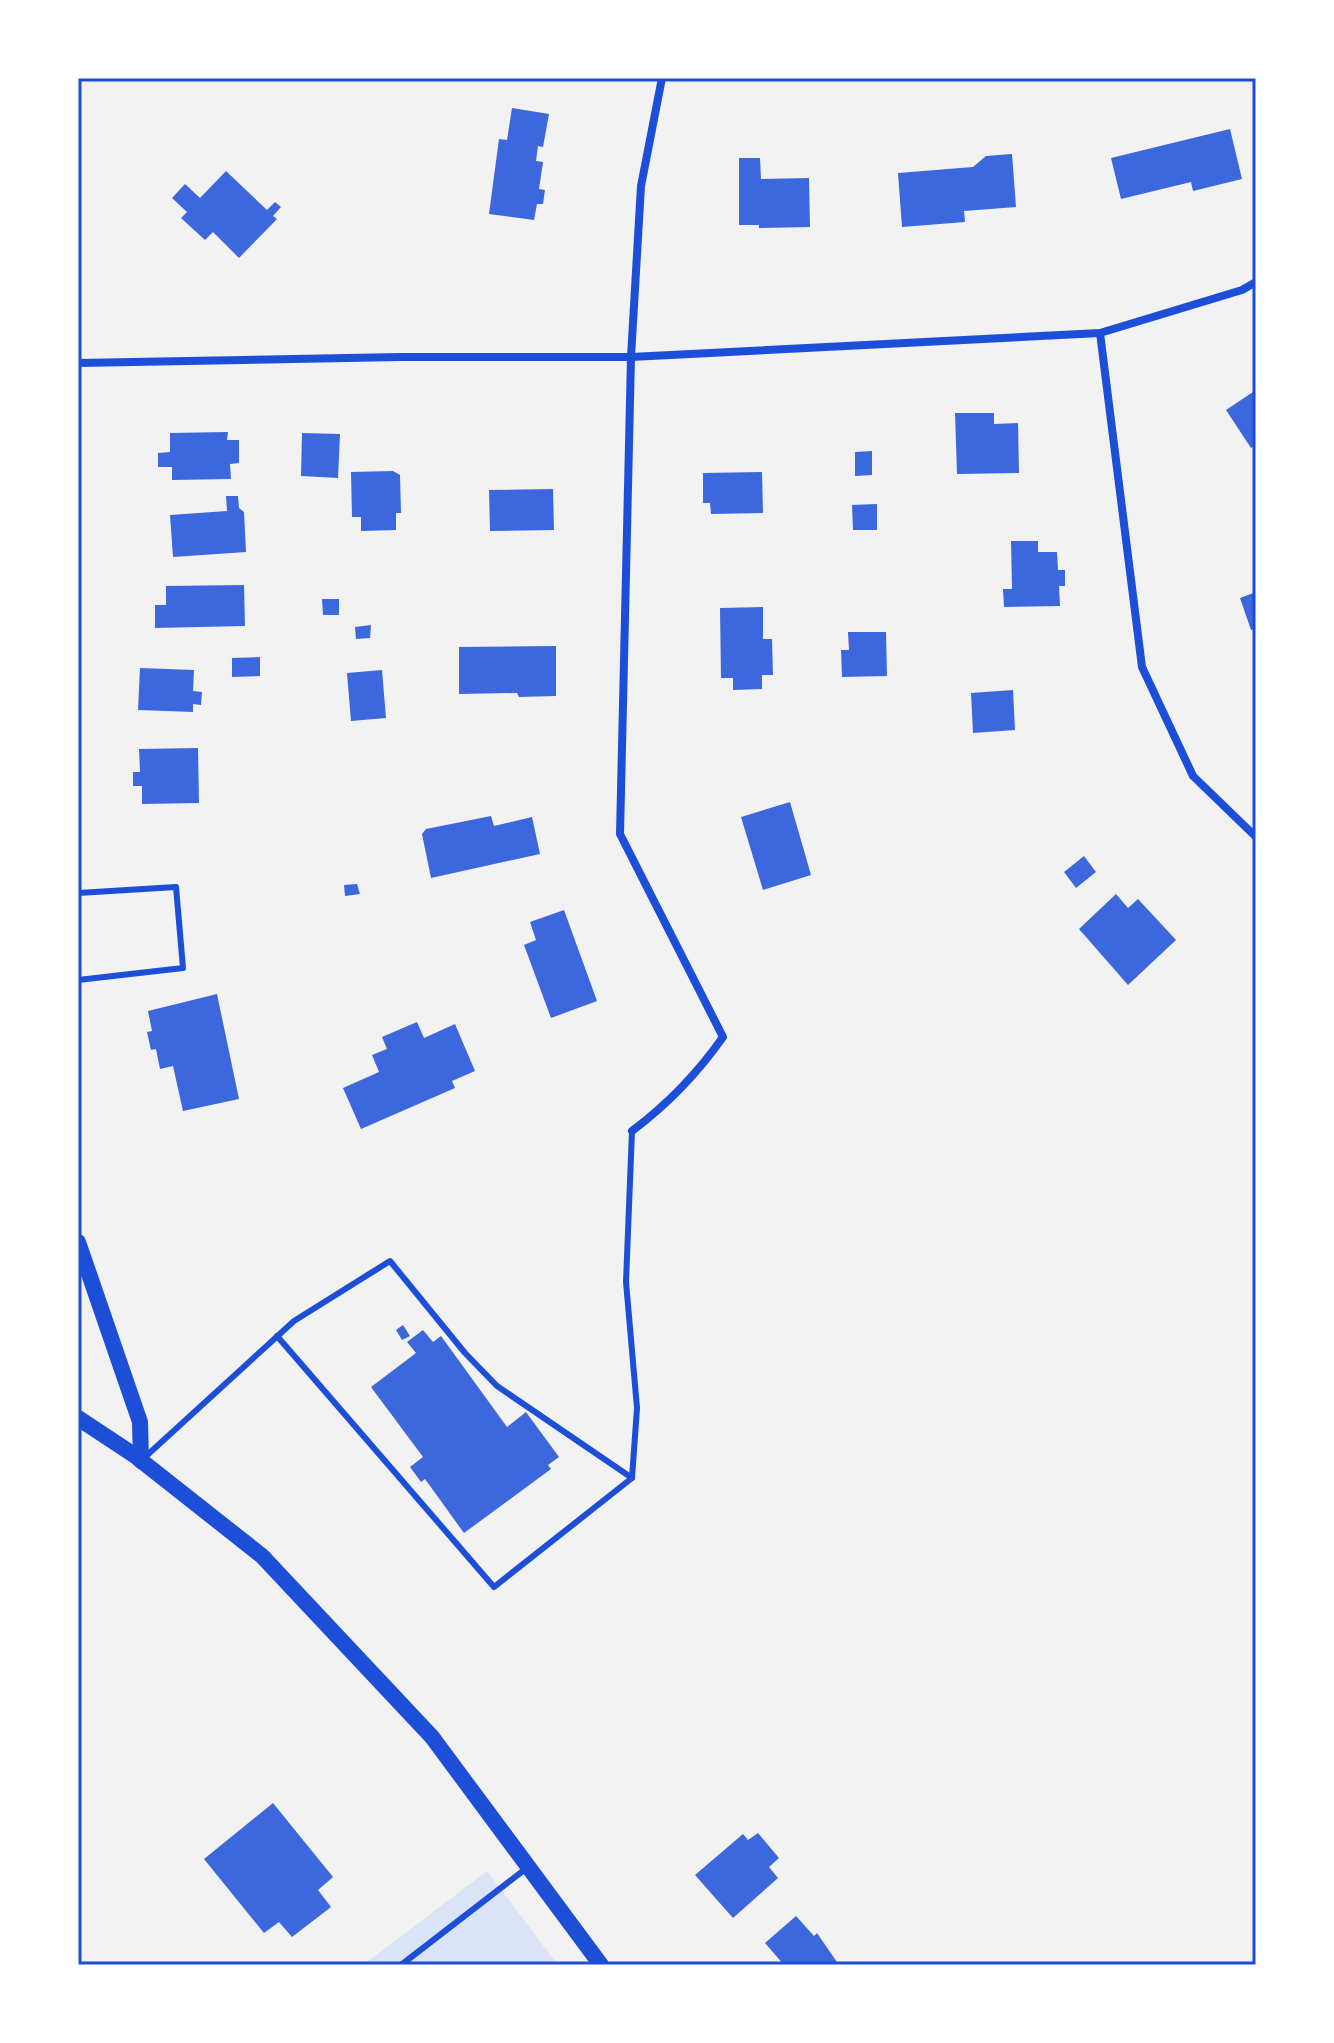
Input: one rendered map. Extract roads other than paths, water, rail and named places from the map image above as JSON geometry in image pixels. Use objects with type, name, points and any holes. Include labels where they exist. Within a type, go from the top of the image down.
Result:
[{"type":"main road","points":[[78,1242],[140,1422],[141,1461]]},
{"type":"main road","points":[[78,1418],[141,1461],[262,1556],[432,1737],[601,1965]]},
{"type":"street","points":[[632,1131],[698,1072],[723,1037],[620,834],[631,357],[641,186],[662,78]]},
{"type":"street","points":[[78,363],[400,357],[631,357],[1100,333],[1242,290],[1256,282]]},
{"type":"street","points":[[1100,333],[1142,667],[1193,776],[1256,837]]},
{"type":"lane","points":[[78,893],[176,887],[183,968],[78,980]]},
{"type":"lane","points":[[277,1336],[494,1587],[632,1478],[637,1408],[626,1282],[632,1131]]},
{"type":"lane","points":[[141,1461],[294,1321],[390,1261],[465,1353],[497,1386],[632,1478]]},
{"type":"lane","points":[[401,1965],[528,1867]]}]
